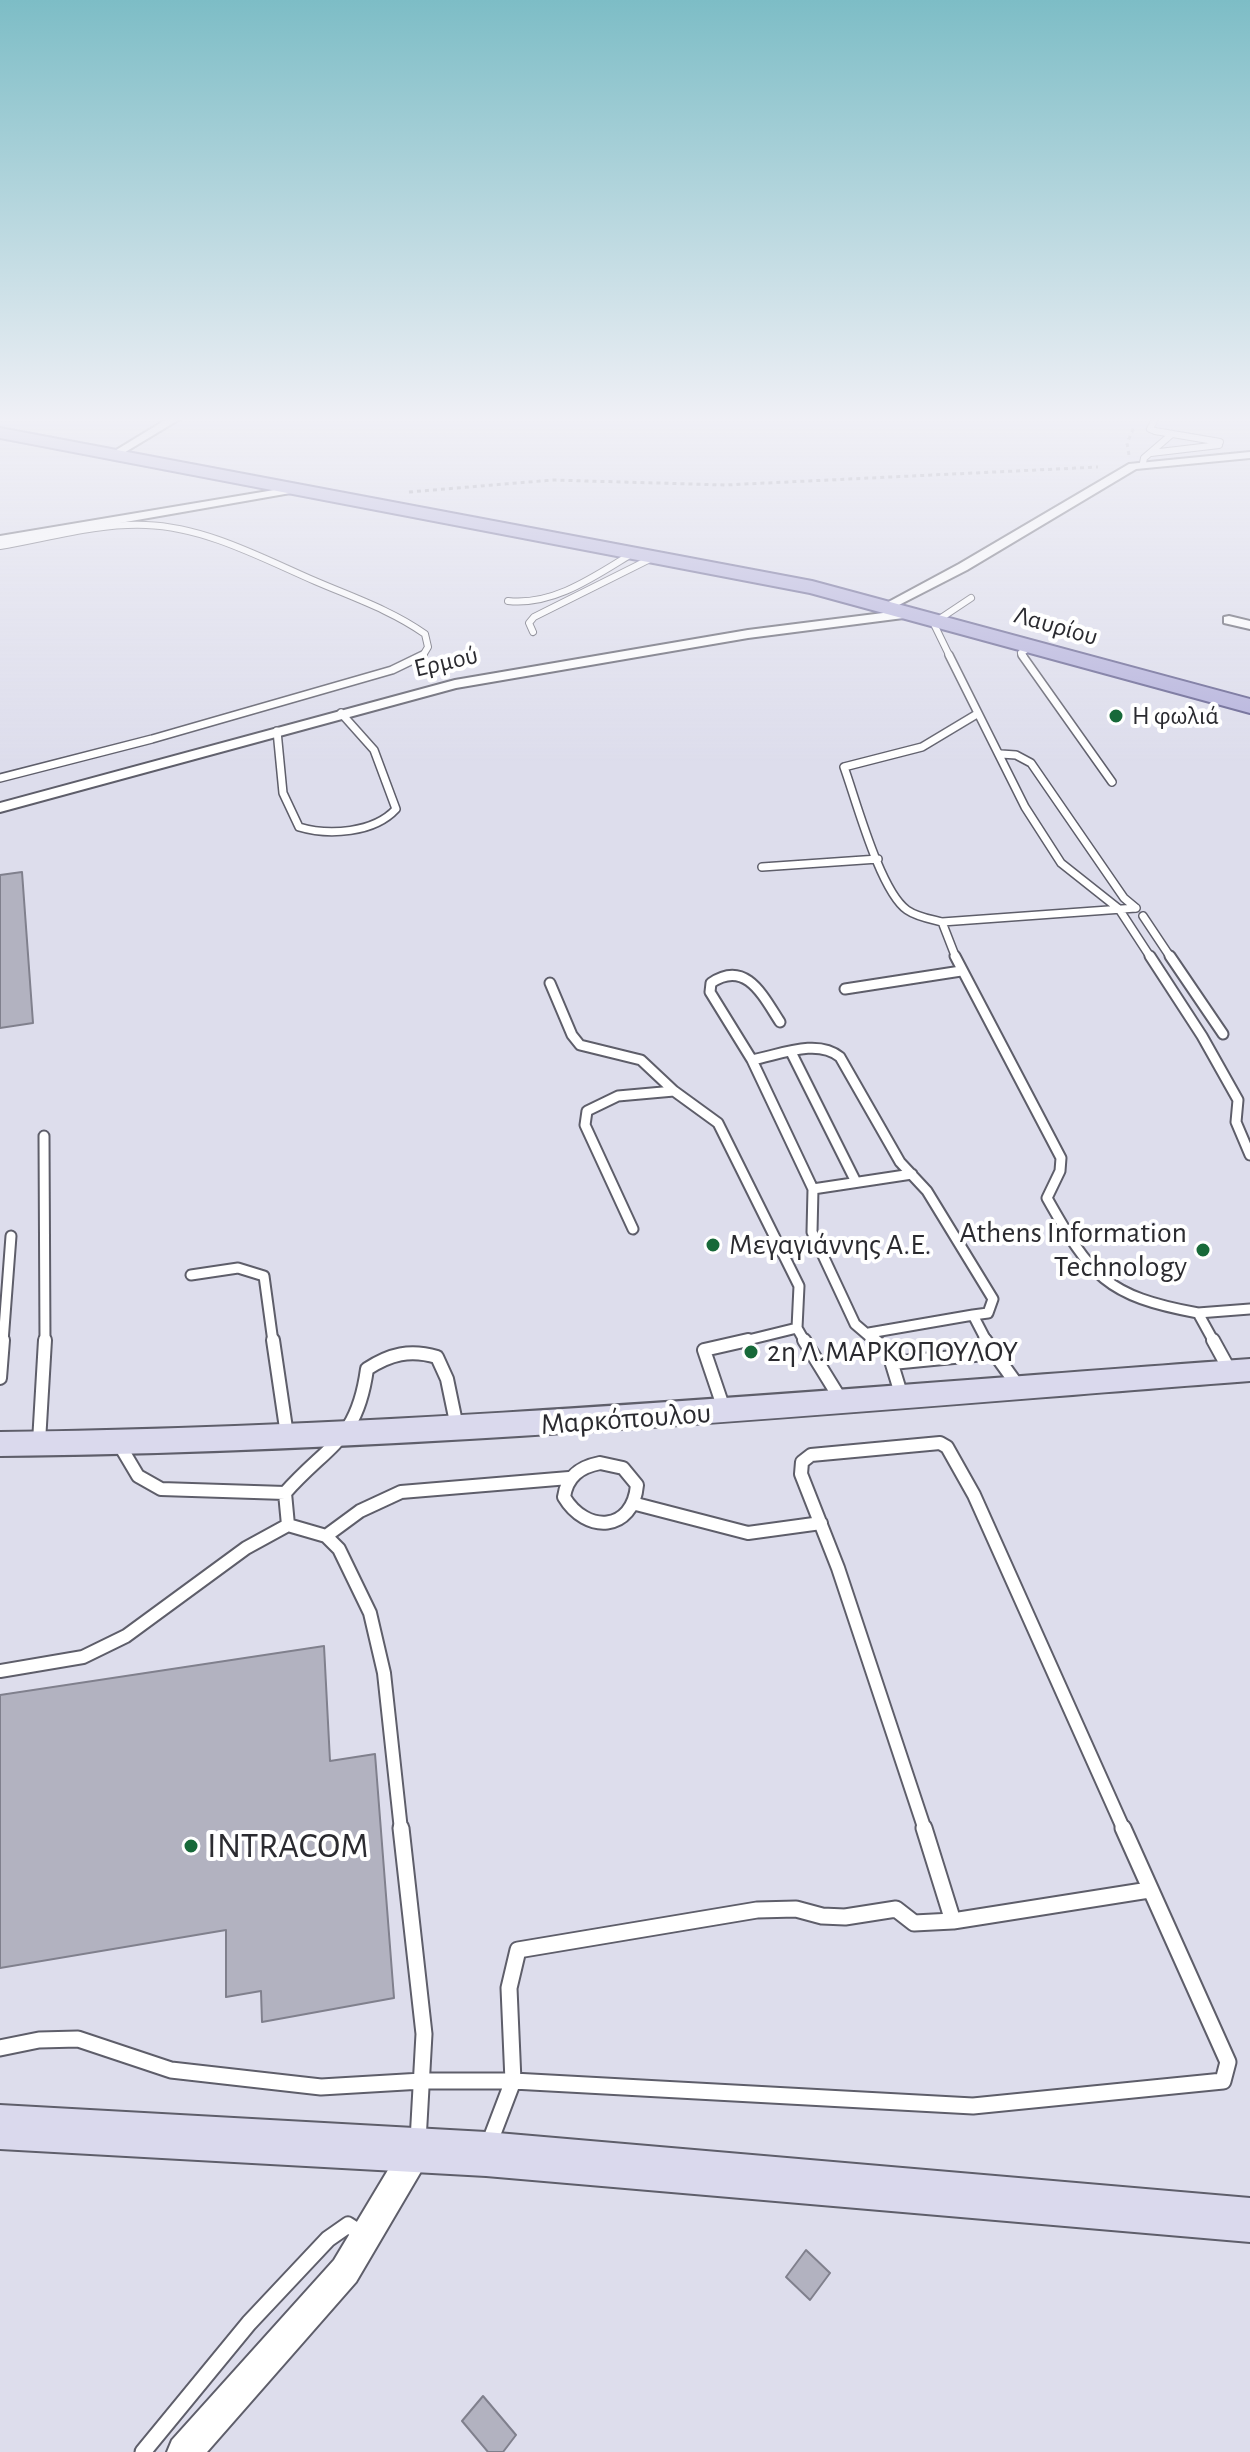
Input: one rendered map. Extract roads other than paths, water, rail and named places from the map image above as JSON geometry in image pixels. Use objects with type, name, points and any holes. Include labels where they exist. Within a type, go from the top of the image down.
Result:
[{"type":"main road","name":"Λαυρίου","points":[[532,533],[812,587],[1250,706]]},
{"type":"main road","name":"Μαρκόπουλου","points":[[0,1444],[119,1444],[458,1430],[1240,1371]]},
{"type":"main road","points":[[0,2127],[486,2154],[1250,2220]]},
{"type":"street","points":[[0,543],[53,533]]},
{"type":"street","points":[[887,606],[1021,533]]},
{"type":"street","name":"Ερμού","points":[[0,808],[341,713],[509,672],[748,634],[928,617]]},
{"type":"street","points":[[1229,620],[1250,625]]},
{"type":"street","points":[[184,2452],[345,2271],[417,2151]]},
{"type":"lane","points":[[0,543],[70,533]]},
{"type":"lane","points":[[0,778],[152,739],[392,670],[422,657],[428,647],[425,634],[392,614],[259,557],[189,533]]},
{"type":"lane","points":[[508,601],[520,604],[539,601],[633,553]]},
{"type":"lane","points":[[533,632],[529,623],[534,617],[654,557]]},
{"type":"lane","points":[[971,598],[928,617],[1001,754],[1025,807],[1061,863],[1119,909],[1202,1036],[1238,1100],[1236,1122],[1250,1155]]},
{"type":"lane","points":[[1031,646],[1021,653],[1112,782]]},
{"type":"lane","points":[[277,731],[283,793],[299,827],[319,833],[374,825],[393,815],[396,809],[374,750],[341,713]]},
{"type":"lane","points":[[977,714],[922,747],[844,767],[898,903],[914,914],[942,922],[1136,908],[1124,898],[1031,763],[1016,755],[1001,754]]},
{"type":"lane","points":[[762,867],[878,859]]},
{"type":"lane","points":[[1143,916],[1223,1034]]},
{"type":"lane","points":[[942,922],[961,971],[1061,1158],[1060,1171],[1047,1198],[1088,1266],[1107,1281],[1152,1302],[1198,1313],[1250,1309]]},
{"type":"lane","points":[[845,989],[961,971]]},
{"type":"lane","points":[[780,1022],[751,979],[725,975],[711,983],[710,992],[752,1060],[813,1189],[812,1232],[855,1324],[888,1351],[902,1397]]},
{"type":"lane","points":[[550,983],[572,1035],[580,1045],[641,1060],[674,1091],[718,1123],[799,1286],[797,1328],[843,1402]]},
{"type":"lane","points":[[1169,986],[1190,984]]},
{"type":"lane","points":[[752,1060],[829,1048],[840,1057],[900,1162],[927,1191],[993,1299],[988,1313],[869,1333]]},
{"type":"lane","points":[[791,1052],[856,1182]]},
{"type":"lane","points":[[633,1229],[585,1125],[587,1111],[601,1101],[633,1091],[674,1091]]},
{"type":"lane","points":[[39,1444],[45,1364],[44,1136]]},
{"type":"lane","points":[[813,1189],[912,1174]]},
{"type":"lane","points":[[0,1378],[11,1236]]},
{"type":"lane","points":[[191,1275],[237,1267],[252,1268],[264,1276],[283,1390],[287,1437]]},
{"type":"lane","points":[[1198,1313],[1240,1371]]},
{"type":"lane","points":[[973,1315],[982,1335],[1019,1388]]},
{"type":"lane","points":[[725,1411],[704,1350],[797,1328]]},
{"type":"lane","points":[[288,1525],[285,1493],[344,1435],[366,1381],[367,1369],[385,1356],[416,1350],[437,1357],[447,1379],[458,1430]]},
{"type":"lane","points":[[892,1363],[995,1353]]},
{"type":"lane","points":[[0,2048],[39,2040],[78,2039],[171,2070],[321,2087],[422,2081],[513,2081],[973,2106],[1223,2081],[1228,2062],[974,1495],[947,1447],[940,1443],[811,1455],[802,1462],[801,1474],[821,1523],[907,1772],[953,1921]]},
{"type":"lane","points":[[119,1444],[138,1476],[161,1489],[285,1493]]},
{"type":"lane","points":[[326,1536],[360,1511],[401,1492],[569,1478],[587,1465],[612,1464],[632,1475],[637,1485],[636,1504],[629,1513],[608,1523],[584,1520],[574,1514],[564,1497],[569,1478]]},
{"type":"lane","points":[[636,1504],[748,1533],[821,1523]]},
{"type":"lane","points":[[0,1671],[83,1657],[126,1636],[246,1548],[288,1525],[326,1536],[339,1549],[370,1613],[384,1673],[424,2034],[417,2151]]},
{"type":"lane","points":[[486,2154],[513,2081],[509,1988],[518,1950],[757,1910],[796,1909],[822,1916],[845,1917],[896,1909],[914,1923],[953,1921],[1149,1890]]},
{"type":"lane","points":[[143,2452],[249,2323],[328,2239],[348,2225],[366,2236]]},
{"type":"place","name":"Η φωλιά","points":[[1116,716]]},
{"type":"place","name":"Μεγαγιάννης Α.Ε.","points":[[713,1245]]},
{"type":"place","name":"Athens Information Technology","points":[[1203,1250]]},
{"type":"place","name":"2η Λ.ΜΑΡΚΟΠΟΥΛΟΥ","points":[[751,1352]]},
{"type":"place","name":"INTRACOM","points":[[191,1846]]}]
